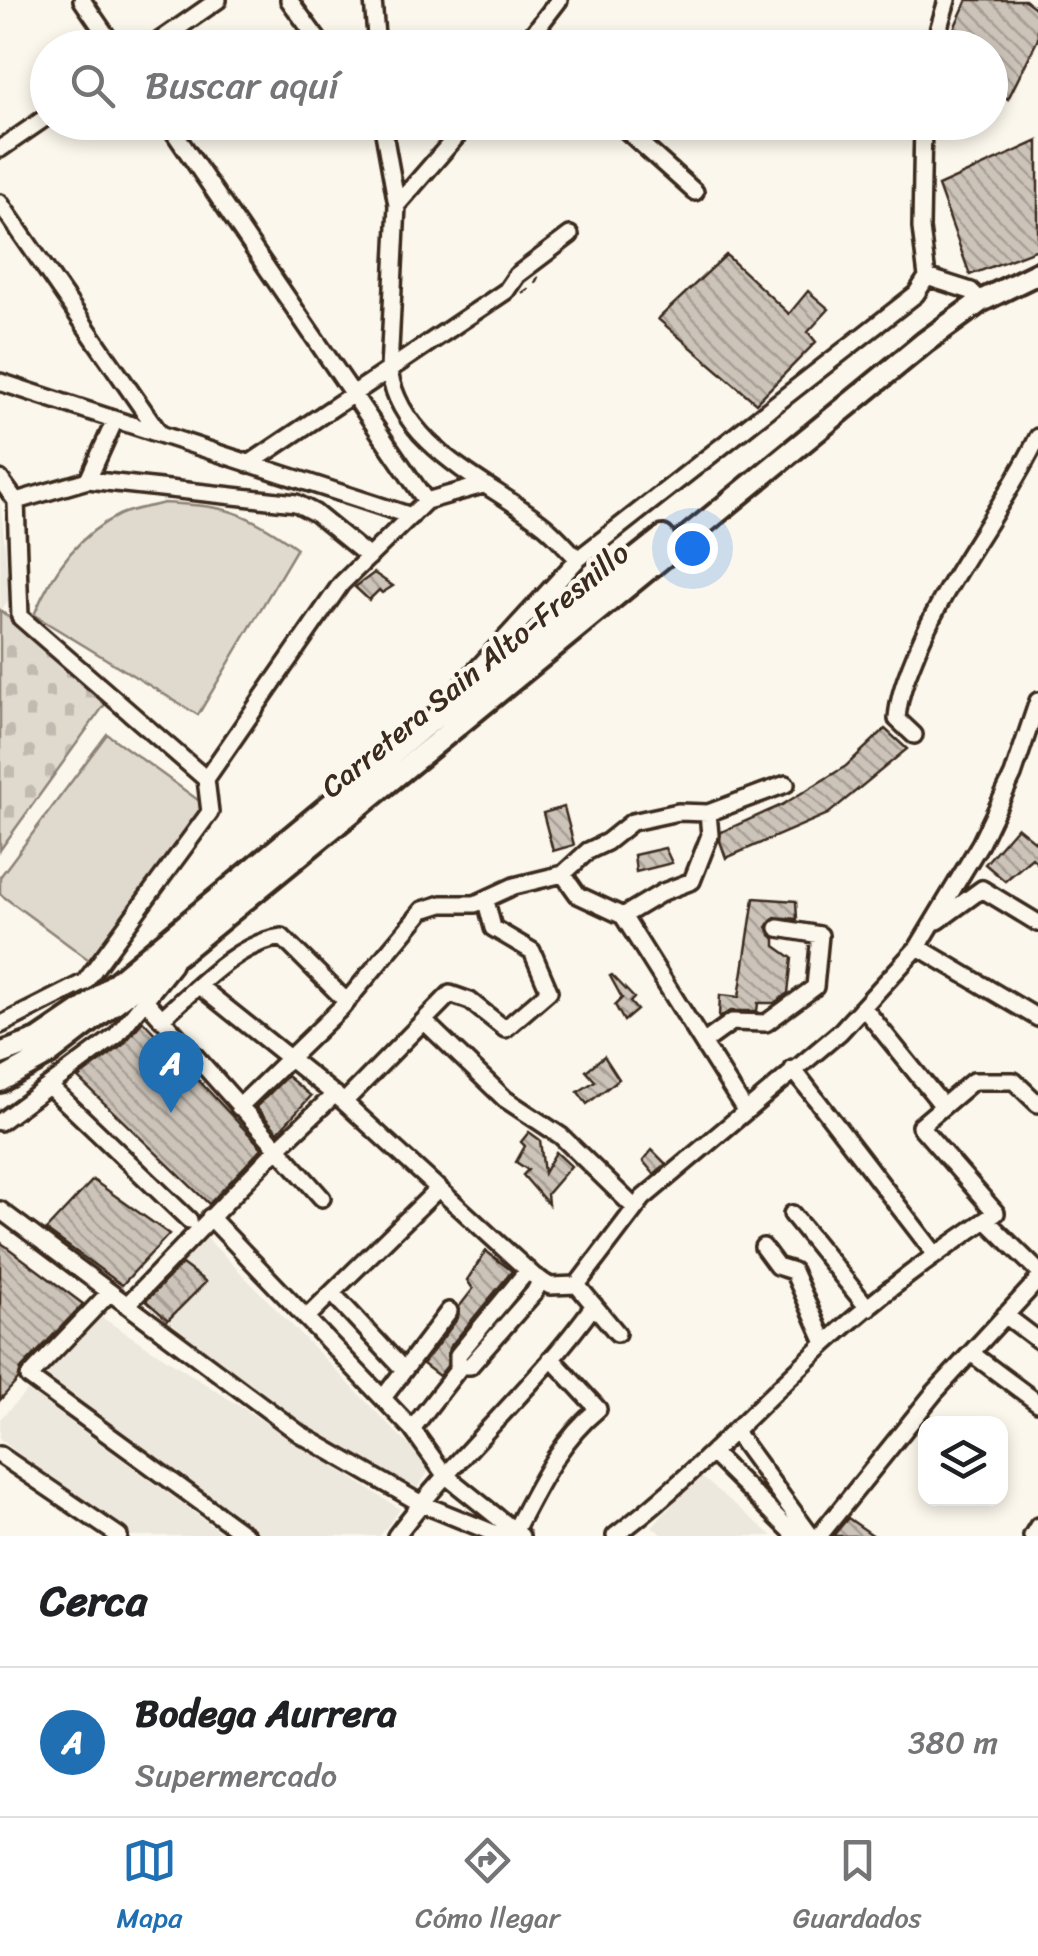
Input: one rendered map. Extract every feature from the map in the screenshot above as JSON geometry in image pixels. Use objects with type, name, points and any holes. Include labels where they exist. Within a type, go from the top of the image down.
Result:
[{"type":"main road","points":[[0,1054],[38,1040],[182,941],[420,730],[930,325],[978,298],[1003,276],[1038,262]]},
{"type":"main road","name":"Carretera Sain Alto-Fresnillo","points":[[0,1080],[59,1046],[182,941],[418,756],[978,298],[1038,273]]},
{"type":"street","points":[[82,0],[103,30]]},
{"type":"street","points":[[174,30],[218,0]]},
{"type":"street","points":[[289,0],[311,30]]},
{"type":"street","points":[[373,0],[375,30]]},
{"type":"street","points":[[537,30],[559,0]]},
{"type":"street","points":[[939,30],[948,0]]},
{"type":"street","points":[[0,149],[30,128]]},
{"type":"street","points":[[178,140],[426,501]]},
{"type":"street","points":[[383,140],[397,205],[392,391],[421,432],[460,470],[544,526],[578,559]]},
{"type":"street","points":[[397,205],[453,140]]},
{"type":"street","points":[[637,140],[696,192]]},
{"type":"street","points":[[418,756],[420,730],[578,559],[916,294],[927,277],[921,228],[923,140]]},
{"type":"street","points":[[0,202],[160,434]]},
{"type":"street","points":[[250,464],[506,292],[517,274],[570,235]]},
{"type":"street","points":[[927,277],[978,298]]},
{"type":"street","points":[[0,382],[411,516]]},
{"type":"street","points":[[88,480],[115,420]]},
{"type":"street","points":[[914,735],[897,719],[899,694],[937,604],[1022,471],[1038,437]]},
{"type":"street","points":[[0,479],[16,502],[20,616],[206,779]]},
{"type":"street","points":[[16,502],[88,480],[296,503],[315,513],[369,557]]},
{"type":"street","points":[[0,1025],[86,982],[210,812],[206,779],[340,584],[426,501],[483,484]]},
{"type":"street","points":[[577,1285],[635,1208],[793,1068],[840,1032],[918,947],[1013,775],[1038,701]]},
{"type":"street","points":[[239,1107],[347,1002],[410,928],[417,914],[442,904],[486,901],[514,886],[563,874],[588,851],[608,842],[632,822],[678,812],[708,813],[786,784]]},
{"type":"street","points":[[622,916],[663,892],[692,881],[710,835],[708,813]]},
{"type":"street","points":[[563,874],[578,895],[622,916],[745,1110]]},
{"type":"street","points":[[931,926],[982,888],[1038,923]]},
{"type":"street","points":[[126,1305],[277,1149],[340,1098],[450,994],[470,1001],[505,1029],[549,991],[532,950],[493,928],[486,901]]},
{"type":"street","points":[[703,1043],[732,1022],[766,1023],[815,987],[820,935],[778,928]]},
{"type":"street","points":[[161,1018],[239,955],[282,937],[347,1002]]},
{"type":"street","points":[[0,1122],[116,1036],[146,1001],[182,941]]},
{"type":"street","points":[[918,947],[1038,1018]]},
{"type":"street","points":[[199,986],[340,1098],[534,1275],[550,1286],[577,1285]]},
{"type":"street","points":[[146,1001],[322,1198]]},
{"type":"street","points":[[863,1007],[943,1106]]},
{"type":"street","points":[[424,1021],[505,1099],[562,1136],[635,1208]]},
{"type":"street","points":[[793,1068],[936,1254]]},
{"type":"street","points":[[618,1535],[736,1432],[825,1343],[936,1254],[996,1212],[920,1126],[973,1081],[1014,1081],[1038,1104]]},
{"type":"street","points":[[50,1086],[189,1220]]},
{"type":"street","points":[[306,1318],[439,1188]]},
{"type":"street","points":[[0,1210],[300,1434],[420,1504],[511,1535]]},
{"type":"street","points":[[792,1214],[868,1308]]},
{"type":"street","points":[[210,1217],[412,1429],[445,1475],[511,1535]]},
{"type":"street","points":[[986,1220],[1038,1271]]},
{"type":"street","points":[[763,1247],[777,1266],[793,1271],[825,1343]]},
{"type":"street","points":[[412,1429],[460,1367],[456,1363],[458,1355],[534,1275]]},
{"type":"street","points":[[736,1432],[815,1536],[1038,1280]]},
{"type":"street","points":[[577,1285],[616,1333]]},
{"type":"street","points":[[110,1292],[29,1377],[247,1536]]},
{"type":"street","points":[[332,1292],[404,1370]]},
{"type":"street","points":[[396,1536],[445,1475],[513,1406],[594,1305]]},
{"type":"street","points":[[382,1398],[449,1311]]},
{"type":"street","points":[[1005,1315],[1038,1340]]},
{"type":"street","points":[[971,1353],[1038,1402]]},
{"type":"street","points":[[511,1535],[560,1449],[576,1427],[598,1410],[550,1358]]},
{"type":"street","points":[[712,1452],[796,1536]]},
{"type":"street","points":[[0,1455],[119,1536]]},
{"type":"street","points":[[1032,1536],[1038,1526]]},
{"type":"shaded area","points":[[0,500],[10,598],[1,610],[0,610]]},
{"type":"shaded area","points":[[204,1235],[431,1468],[413,1494],[265,1401],[168,1320],[206,1282],[179,1259]]},
{"type":"shaded area","points":[[98,1315],[400,1509],[380,1536],[253,1536],[38,1377]]},
{"type":"shaded area","points":[[28,1390],[226,1536],[128,1536],[82,1504],[0,1439],[0,1419]]},
{"type":"shaded area","points":[[699,1475],[773,1536],[664,1536],[652,1527]]},
{"type":"green space","points":[[164,503],[235,513],[297,548],[198,715],[34,615],[57,571],[90,533],[119,515]]},
{"type":"green space","points":[[0,610],[108,700],[0,850]]},
{"type":"green space","points":[[107,734],[205,805],[89,960],[0,894],[0,877]]},
{"type":"building","points":[[967,0],[1025,0],[1038,10],[1038,39],[1008,99],[1008,30],[953,30]]},
{"type":"building","points":[[1038,141],[1038,249],[970,275],[938,186]]},
{"type":"building","points":[[726,255],[789,314],[808,291],[829,309],[808,332],[816,342],[756,403],[658,319]]},
{"type":"building","points":[[374,573],[393,586],[382,593],[379,590],[369,600],[355,587]]},
{"type":"building","points":[[885,729],[907,749],[828,814],[726,858],[721,832],[782,805],[846,766]]},
{"type":"building","points":[[564,807],[574,845],[553,851],[543,813]]},
{"type":"building","points":[[1017,827],[1038,844],[1038,864],[1032,858],[1005,881],[985,864]]},
{"type":"building","points":[[665,848],[672,863],[636,872],[634,855]]},
{"type":"building","points":[[754,898],[796,901],[797,919],[775,917],[767,927],[775,946],[792,958],[788,993],[774,1003],[758,1003],[757,1011],[731,1011],[719,1017],[720,995],[739,997]]},
{"type":"building","points":[[612,975],[634,998],[630,1002],[637,1010],[624,1021],[615,1005],[622,998]]},
{"type":"building","points":[[143,1021],[262,1148],[209,1204],[78,1078],[123,1045]]},
{"type":"building","points":[[604,1056],[619,1079],[587,1104],[578,1092],[595,1081],[586,1071]]},
{"type":"building","points":[[287,1076],[311,1096],[278,1132],[256,1107]]},
{"type":"building","points":[[529,1132],[540,1140],[544,1173],[556,1152],[571,1166],[547,1194],[548,1204],[523,1175],[528,1170],[516,1162],[525,1146],[521,1142]]},
{"type":"building","points":[[652,1150],[666,1164],[654,1174],[643,1161]]},
{"type":"building","points":[[93,1180],[169,1234],[122,1285],[46,1230]]},
{"type":"building","points":[[0,1242],[83,1304],[21,1369],[18,1380],[0,1400]]},
{"type":"building","points":[[486,1251],[512,1271],[449,1348],[447,1366],[439,1376],[423,1364],[458,1318],[459,1307],[473,1289],[467,1280]]},
{"type":"building","points":[[182,1264],[206,1282],[168,1320],[146,1301]]},
{"type":"building","points":[[848,1518],[874,1536],[833,1536]]},
{"type":"place","name":"Bodega Aurrera","points":[[171,1113]]}]
